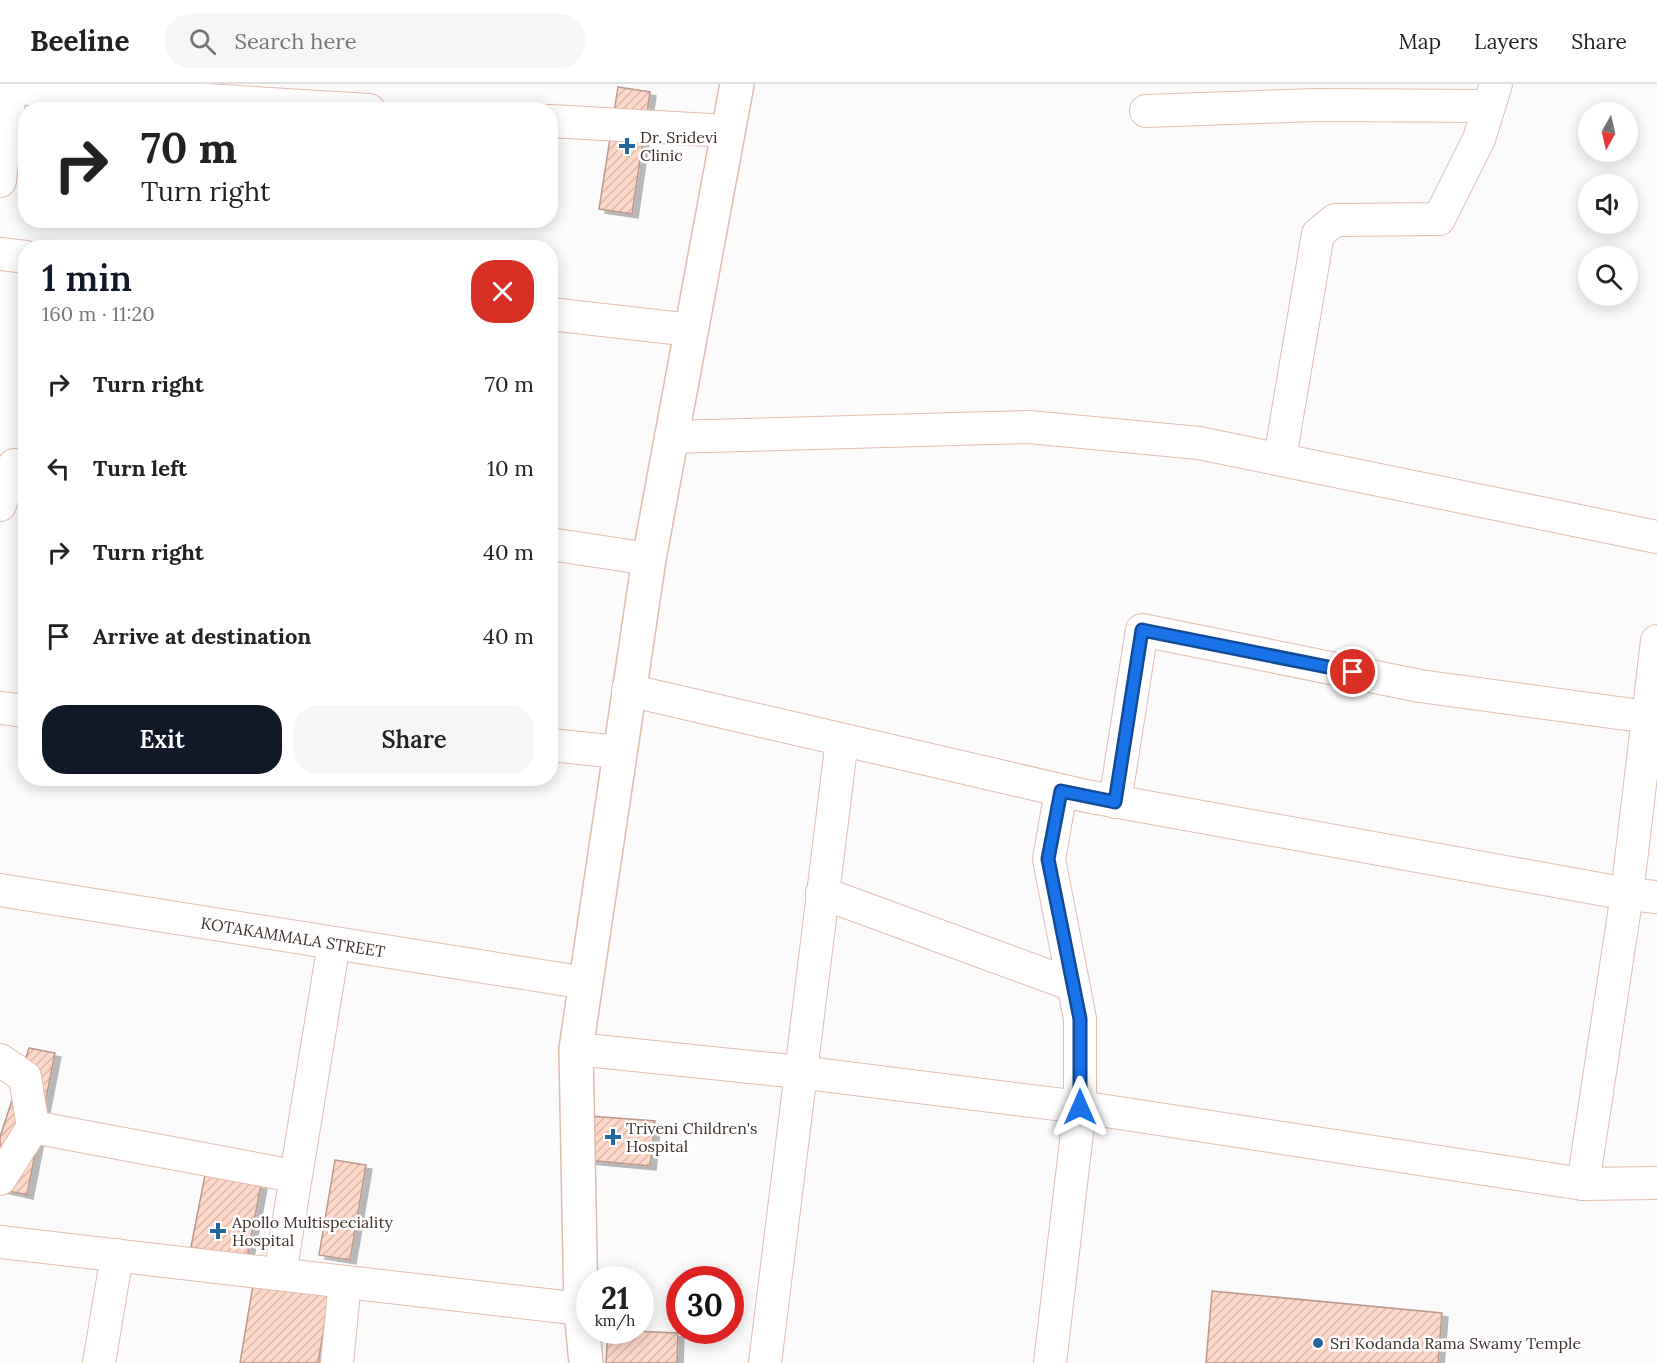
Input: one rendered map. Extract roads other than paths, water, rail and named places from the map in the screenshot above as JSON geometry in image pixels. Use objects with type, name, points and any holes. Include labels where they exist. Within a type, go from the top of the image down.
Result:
[{"type":"street","points":[[580,1266],[576,1049],[649,559],[737,84]]},
{"type":"street","points":[[0,181],[11,86],[300,95],[332,102]]},
{"type":"street","points":[[1146,111],[1316,105],[1492,95],[1479,139],[1438,219],[1335,220],[1318,234],[1280,458]]},
{"type":"street","points":[[558,121],[728,131]]},
{"type":"street","points":[[0,254],[18,256]]},
{"type":"street","points":[[558,315],[691,330]]},
{"type":"street","points":[[671,437],[1029,427],[1199,443],[1657,537]]},
{"type":"street","points":[[0,505],[13,466]]},
{"type":"street","points":[[558,545],[649,559]]},
{"type":"street","points":[[1115,802],[1142,630],[1420,686],[1648,717]]},
{"type":"street","points":[[1583,1184],[1642,896],[1648,717],[1657,641]]},
{"type":"street","points":[[628,690],[1115,802],[1642,896]]},
{"type":"street","points":[[0,708],[18,710]]},
{"type":"street","points":[[765,1363],[799,1072],[842,740]]},
{"type":"street","points":[[558,746],[620,752]]},
{"type":"street","points":[[1050,1363],[1080,1107],[1080,1019],[1048,859],[1061,791]]},
{"type":"street","name":"KOTAKAMMALA STREET","points":[[0,890],[586,983]]},
{"type":"street","points":[[822,894],[1073,986]]},
{"type":"street","points":[[280,1274],[294,1176],[334,943]]},
{"type":"street","points":[[576,1049],[799,1072],[1080,1107],[1583,1184],[1657,1183]]},
{"type":"street","points":[[0,1060],[25,1077],[33,1127],[0,1179]]},
{"type":"street","points":[[33,1127],[294,1176]]},
{"type":"street","points":[[0,1242],[576,1309]]},
{"type":"street","points":[[99,1363],[117,1255]]},
{"type":"street","points":[[337,1363],[345,1282]]},
{"type":"street","points":[[584,1344],[586,1363]]},
{"type":"place","name":"Dr. Sridevi Clinic","points":[[627,146]]},
{"type":"place","name":"Triveni Children's Hospital","points":[[613,1137]]},
{"type":"place","name":"Apollo Multispeciality Hospital","points":[[218,1231]]},
{"type":"place","name":"Sri Kodanda Rama Swamy Temple","points":[[1318,1343]]}]
